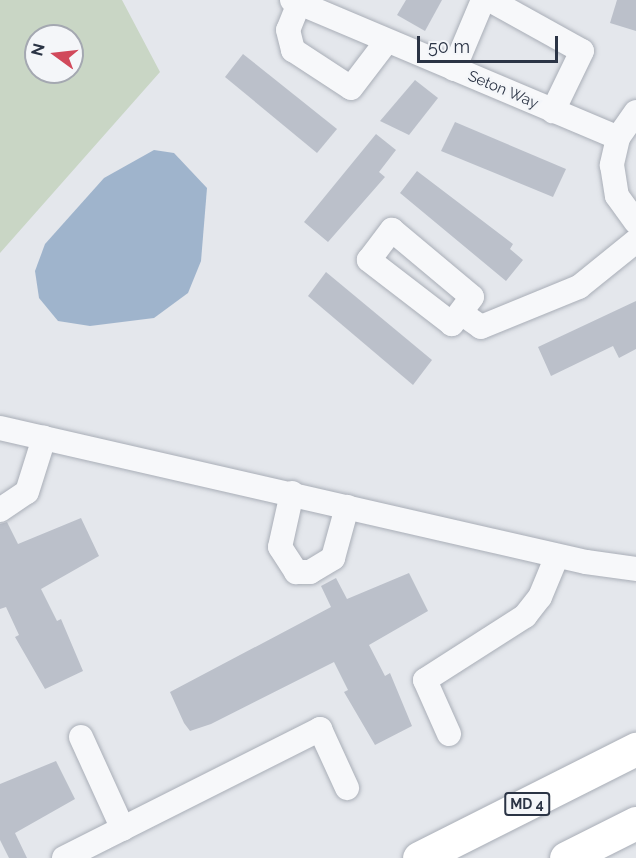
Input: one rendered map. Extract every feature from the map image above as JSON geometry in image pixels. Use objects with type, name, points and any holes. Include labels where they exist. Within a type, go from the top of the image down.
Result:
[{"type":"highway","name":"MD 4","points":[[419,858],[636,749]]},
{"type":"highway","points":[[567,858],[636,823]]},
{"type":"street","name":"Seton Way","points":[[454,69],[483,0]]},
{"type":"street","name":"Seton Way","points":[[490,0],[582,51],[553,111]]},
{"type":"street","name":"Seton Way","points":[[296,2],[386,42],[618,138]]},
{"type":"street","points":[[296,2],[288,30],[293,50],[351,88],[386,42]]},
{"type":"street","points":[[636,112],[618,138],[612,176],[623,207],[636,222]]},
{"type":"street","points":[[461,313],[481,327],[579,287],[636,241]]},
{"type":"street","points":[[0,428],[292,493],[557,556],[636,569]]},
{"type":"street","points":[[0,510],[27,492],[44,438]]},
{"type":"street","points":[[292,493],[280,547],[296,572],[310,572],[333,558],[347,507]]},
{"type":"street","points":[[448,734],[425,680],[525,616],[540,597],[557,556]]},
{"type":"street","points":[[64,858],[320,729],[347,788]]},
{"type":"street","points":[[81,737],[123,829]]},
{"type":"green space","points":[[0,0],[122,0],[160,72],[0,253]]},
{"type":"water","points":[[154,150],[174,153],[207,188],[201,261],[188,293],[154,318],[90,326],[58,321],[39,298],[35,271],[45,244],[104,178]]},
{"type":"building","points":[[406,0],[442,0],[425,31],[397,15]]},
{"type":"building","points":[[617,0],[636,0],[636,31],[610,23]]},
{"type":"building","points":[[243,54],[337,129],[317,153],[225,77]]},
{"type":"building","points":[[415,80],[438,98],[409,135],[380,121]]},
{"type":"building","points":[[455,122],[566,169],[553,197],[441,151]]},
{"type":"building","points":[[376,134],[396,150],[379,172],[385,177],[328,242],[304,222]]},
{"type":"building","points":[[417,171],[513,244],[510,249],[523,260],[506,281],[400,193]]},
{"type":"building","points":[[326,272],[432,360],[413,385],[308,296]]},
{"type":"building","points":[[636,301],[636,349],[619,358],[613,346],[551,376],[538,347]]},
{"type":"building","points":[[81,518],[99,556],[41,589],[57,621],[61,619],[83,671],[45,689],[15,637],[19,635],[6,607],[0,609],[0,524],[7,522],[18,544]]},
{"type":"building","points":[[409,573],[428,611],[369,645],[385,676],[390,673],[412,726],[375,745],[344,692],[348,690],[334,662],[211,724],[190,731],[184,723],[170,692],[331,607],[321,586],[336,578],[347,599]]},
{"type":"building","points":[[56,761],[75,799],[15,833],[27,858],[9,858],[0,840],[0,784]]}]
